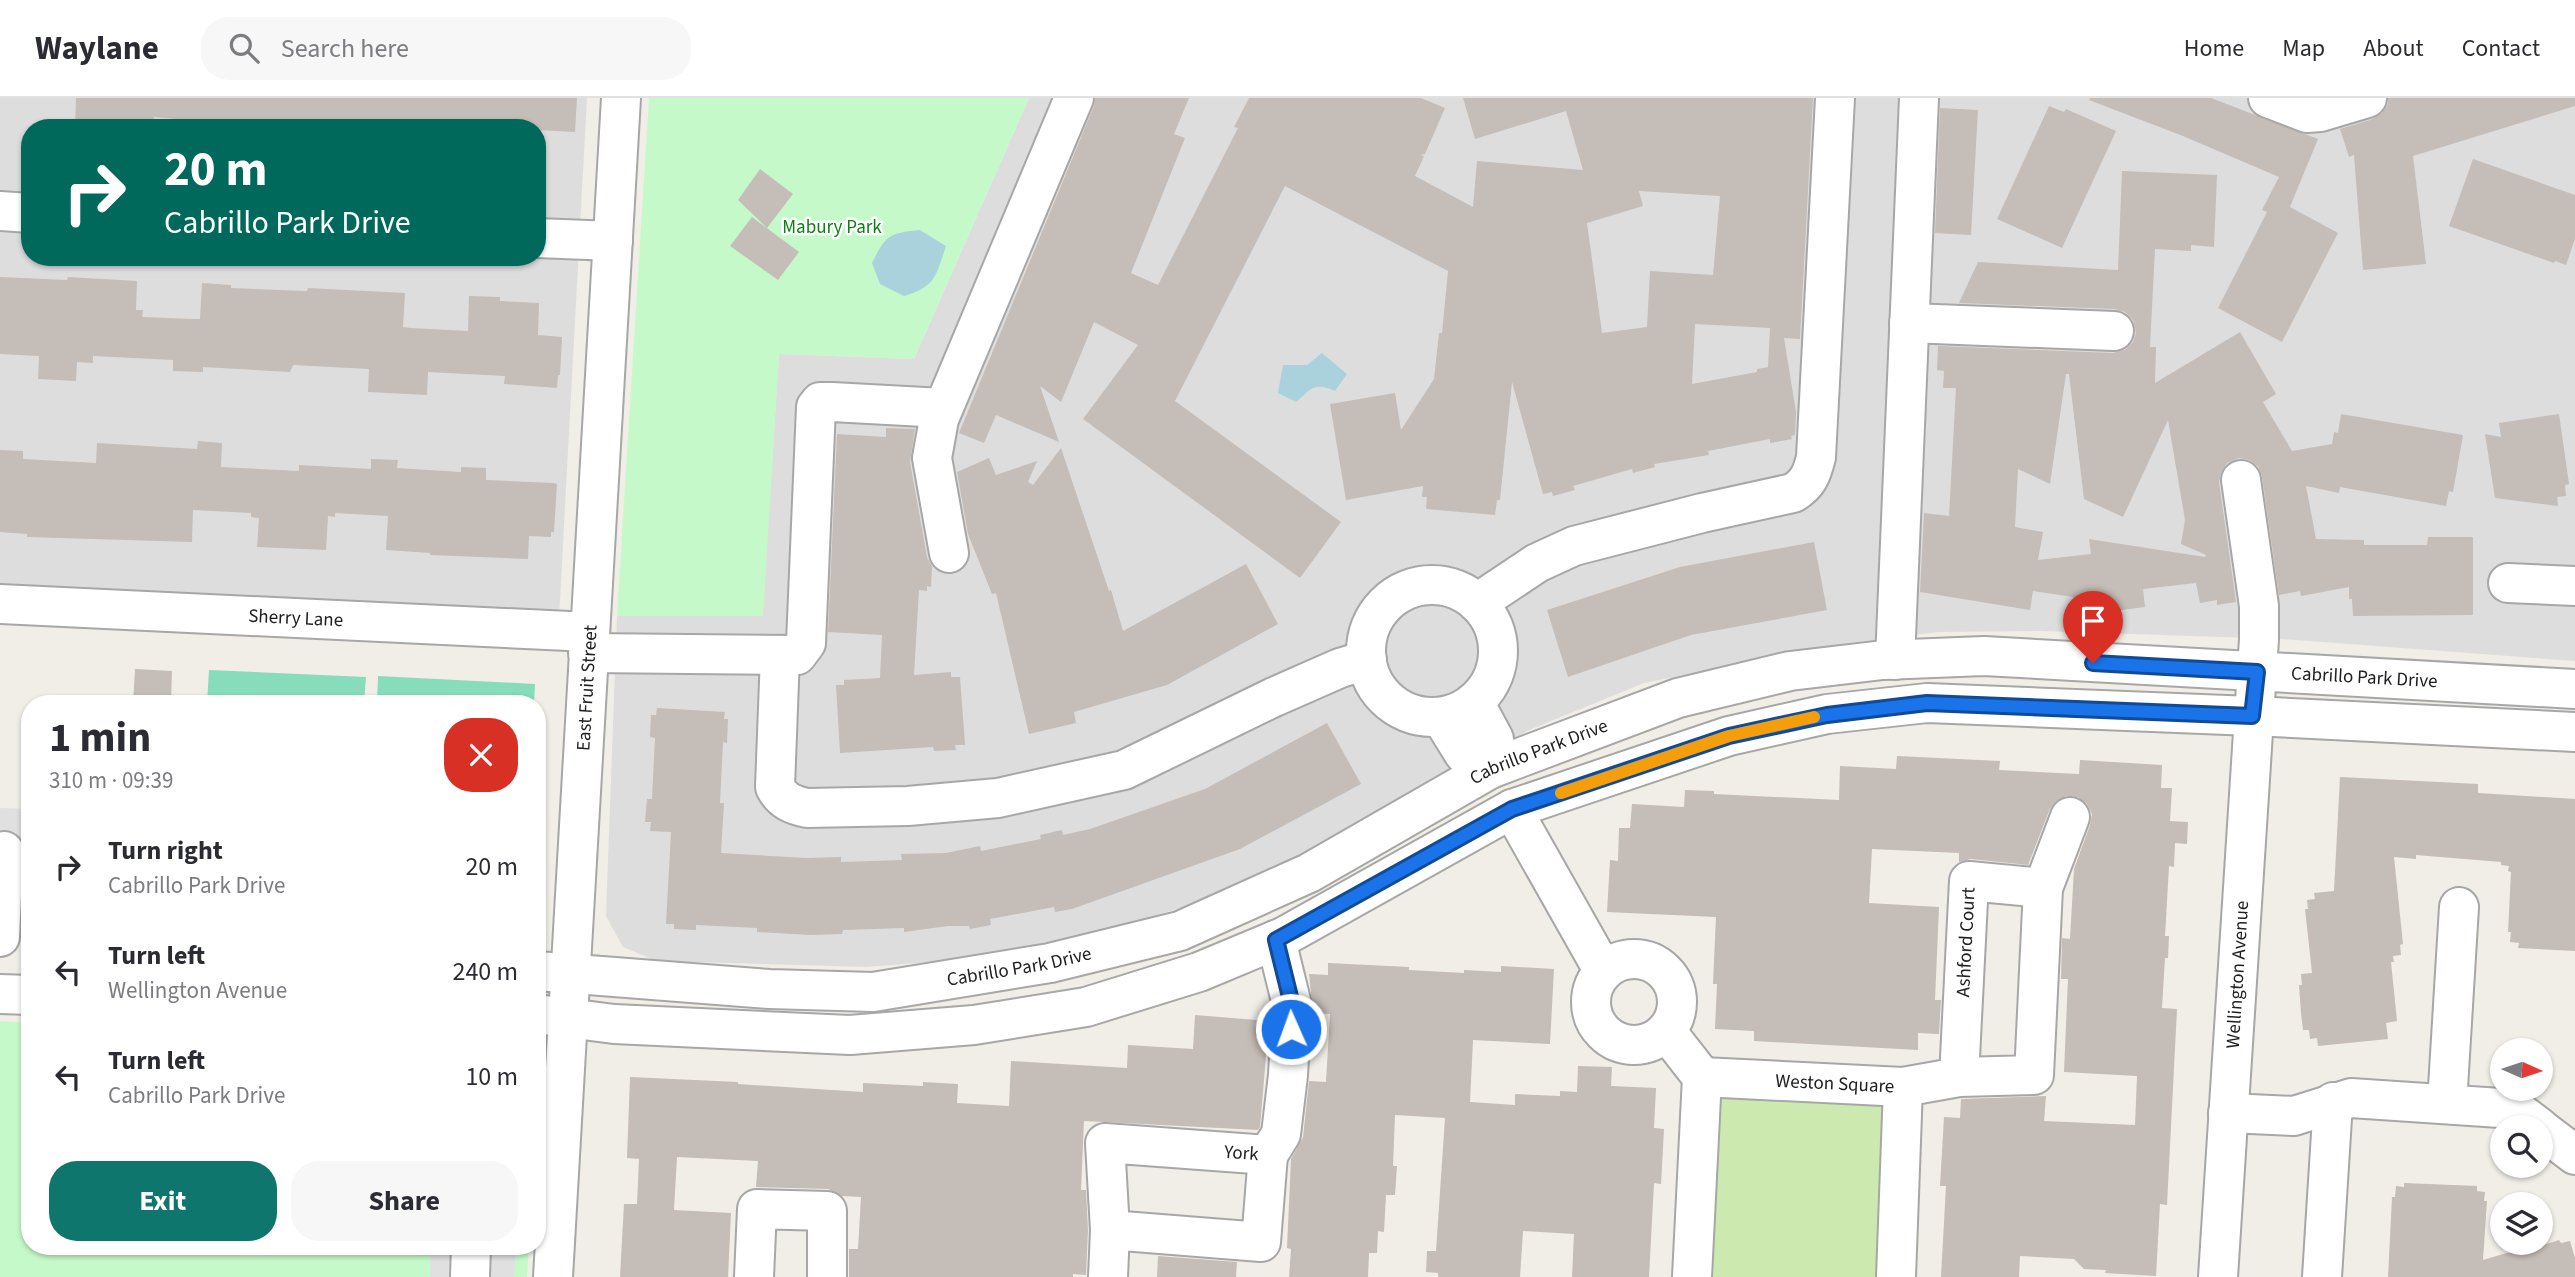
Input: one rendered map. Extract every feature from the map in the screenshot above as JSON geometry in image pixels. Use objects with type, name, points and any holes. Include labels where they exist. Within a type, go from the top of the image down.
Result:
[{"type":"street","name":"East Fruit Street","points":[[552,1277],[554,972],[589,643],[621,98]]},
{"type":"street","points":[[949,553],[932,458],[939,419],[1074,98]]},
{"type":"street","points":[[1478,603],[1537,563],[1574,547],[1702,513],[1793,493],[1811,478],[1816,457],[1835,98]]},
{"type":"street","points":[[1895,660],[1919,98]]},
{"type":"street","points":[[2268,98],[2307,113],[2320,112],[2367,98]]},
{"type":"street","points":[[0,211],[21,212]]},
{"type":"street","points":[[546,238],[613,241]]},
{"type":"street","points":[[1909,323],[2114,331]]},
{"type":"street","points":[[943,408],[832,402],[820,402],[816,407],[806,643],[797,655],[780,655],[775,787],[779,796],[792,805],[807,808],[908,806],[998,798],[1124,770],[1274,697],[1340,668],[1367,660]]},
{"type":"street","name":"Wellington Avenue","points":[[2218,1277],[2259,606],[2241,480]]},
{"type":"street","points":[[2508,583],[2575,586]]},
{"type":"street","points":[[1442,585],[1461,591],[1478,603],[1491,621],[1497,642],[1497,664],[1489,685],[1458,709],[1420,716],[1401,710],[1384,697],[1373,680],[1367,660],[1367,640],[1373,620],[1385,604],[1402,592],[1421,586],[1442,585]]},
{"type":"street","name":"Sherry Lane","points":[[0,604],[780,655]]},
{"type":"street","name":"Cabrillo Park Drive","points":[[554,972],[769,989],[873,992],[1050,963],[1180,931],[1309,873],[1490,769],[1678,698],[1790,671],[1895,660],[1984,656],[2575,689]]},
{"type":"street","points":[[553,1016],[614,1024],[850,1035],[974,1026],[1086,1007],[1199,972],[1276,940],[1512,809],[1729,736],[1827,715],[1927,703],[2575,732]]},
{"type":"street","points":[[1458,709],[1464,754],[1490,769]]},
{"type":"street","points":[[1512,809],[1603,970]]},
{"type":"street","points":[[1903,1087],[1959,1077],[2034,1075],[2043,888],[2070,817]]},
{"type":"street","points":[[5,851],[0,939],[21,942]]},
{"type":"street","name":"Ashford Court","points":[[1959,1077],[1969,881],[2043,888]]},
{"type":"street","points":[[2447,1104],[2459,908]]},
{"type":"street","points":[[1268,1155],[1281,1134],[1292,1005],[1276,940]]},
{"type":"street","points":[[1630,958],[1644,959],[1658,965],[1669,976],[1678,1004],[1674,1019],[1665,1031],[1655,1040],[1642,1045],[1615,1041],[1603,1033],[1595,1022],[1591,995],[1603,970],[1615,962],[1630,958]]},
{"type":"street","points":[[0,994],[21,995]]},
{"type":"street","points":[[1665,1031],[1702,1077],[1692,1277]]},
{"type":"street","name":"Weston Square","points":[[1702,1077],[1903,1087],[1896,1277]]},
{"type":"street","points":[[2228,1113],[2294,1116],[2351,1098],[2515,1109],[2523,1115]]},
{"type":"street","points":[[2322,1277],[2333,1102]]},
{"type":"street","points":[[2553,1138],[2575,1155]]},
{"type":"street","name":"York","points":[[1108,1277],[1110,1230],[1105,1143],[1268,1155],[1261,1242],[1110,1230]]},
{"type":"street","points":[[754,1277],[757,1209],[827,1211],[827,1277]]},
{"type":"street","points":[[470,1277],[471,1255]]},
{"type":"shaded area","points":[[0,98],[587,98],[559,618],[0,611]]},
{"type":"shaded area","points":[[1029,98],[2575,98],[2575,661],[2281,639],[2042,631],[1939,632],[1847,643],[1644,683],[1529,730],[1322,849],[1202,901],[1110,930],[992,957],[866,967],[657,961],[623,947],[606,916],[617,616],[762,616],[779,354],[914,359]]},
{"type":"shaded area","points":[[0,808],[21,809],[21,899],[0,898]]},
{"type":"shaded area","points":[[431,1255],[515,1255],[514,1277],[430,1277]]},
{"type":"green space","name":"Mabury Park","points":[[649,98],[1029,98],[914,359],[779,354],[763,616],[617,616]]},
{"type":"green space","points":[[209,670],[366,677],[365,695],[207,695]]},
{"type":"green space","points":[[378,676],[535,684],[534,695],[377,695]]},
{"type":"green space","points":[[0,1021],[21,1022],[21,1255],[528,1255],[527,1277],[0,1277]]},
{"type":"green space","points":[[1708,1096],[1890,1105],[1884,1277],[1700,1277]]},
{"type":"water","points":[[920,230],[946,246],[940,265],[929,284],[904,296],[880,284],[872,263],[881,246],[890,237],[901,232]]},
{"type":"water","points":[[1322,353],[1347,374],[1335,391],[1322,387],[1314,388],[1296,402],[1278,393],[1283,365],[1307,365]]},
{"type":"building","points":[[76,98],[577,98],[575,132],[546,130],[546,119],[75,119]]},
{"type":"building","points":[[1095,98],[1189,98],[1174,134],[1185,138],[1131,273],[1158,285],[1238,128],[1234,127],[1249,98],[1421,98],[1445,108],[1425,154],[1420,155],[1424,156],[1415,176],[1473,207],[1477,161],[1583,170],[1566,111],[1475,139],[1463,98],[1813,98],[1800,339],[1784,338],[1796,412],[1795,435],[1791,436],[1792,439],[1770,443],[1770,439],[1708,451],[1709,455],[1654,464],[1655,467],[1633,473],[1632,469],[1573,486],[1575,490],[1553,496],[1552,492],[1543,494],[1512,382],[1500,500],[1497,500],[1495,515],[1426,509],[1427,497],[1422,497],[1423,486],[1346,500],[1330,404],[1395,393],[1401,430],[1434,379],[1448,271],[1285,186],[1175,401],[1341,522],[1300,578],[1083,419],[1138,345],[1094,322],[1061,402],[1040,386],[1059,442],[996,415],[984,443],[959,433]],"holes":[[[1639,191],[1720,196],[1713,275],[1650,271],[1647,327],[1602,333],[1587,223],[1643,206]],[[1695,324],[1770,328],[1768,367],[1757,369],[1757,372],[1692,384]]]},
{"type":"building","points":[[2211,98],[2318,139],[2290,207],[2338,233],[2282,342],[2218,308],[2267,212],[2262,210],[2279,177],[2089,100]]},
{"type":"building","points":[[2388,98],[2575,98],[2575,106],[2413,156],[2426,264],[2363,270],[2354,155],[2349,157],[2340,129],[2373,119],[2382,113],[2388,104]]},
{"type":"building","points":[[2049,106],[2064,112],[2066,109],[2116,131],[2062,248],[1997,219]]},
{"type":"building","points":[[1940,108],[1978,110],[1971,235],[1935,233]]},
{"type":"building","points":[[2473,159],[2575,195],[2575,239],[2566,265],[2449,226]]},
{"type":"building","points":[[760,169],[793,194],[767,228],[738,200]]},
{"type":"building","points":[[2122,171],[2217,175],[2214,247],[2191,245],[2191,251],[2155,249],[2150,347],[2156,347],[2155,383],[2240,332],[2276,394],[2263,402],[2292,451],[2332,444],[2334,432],[2338,433],[2341,414],[2463,435],[2453,492],[2449,491],[2446,506],[2340,487],[2339,493],[2306,486],[2316,539],[2364,540],[2364,545],[2427,545],[2428,537],[2473,537],[2473,615],[2353,616],[2349,587],[2301,596],[2300,591],[2279,595],[2262,476],[2258,466],[2239,458],[2227,463],[2219,482],[2236,602],[2217,605],[2217,600],[2200,603],[2196,583],[2143,589],[2145,607],[2098,613],[2096,597],[2073,600],[2073,597],[2033,591],[2030,610],[1920,592],[1924,513],[1949,516],[1956,388],[1943,388],[1944,371],[1937,370],[1938,346],[2113,353],[2125,350],[2133,342],[2136,333],[2133,320],[2125,312],[2115,309],[1959,303],[1978,262],[2118,270]],"holes":[[[2066,374],[2069,374],[2084,499],[2123,517],[2168,420],[2185,520],[2181,544],[2206,555],[2205,557],[2089,539],[2091,554],[2038,560],[2043,532],[2015,527],[2018,469],[2050,484]]]},
{"type":"building","points":[[752,217],[799,252],[778,280],[730,246]]},
{"type":"building","points":[[0,277],[137,281],[136,310],[143,310],[142,317],[200,319],[202,283],[231,285],[231,288],[307,291],[308,288],[405,293],[403,327],[411,328],[468,331],[469,296],[539,303],[538,335],[562,337],[560,375],[557,388],[504,384],[505,376],[428,372],[427,395],[368,392],[369,369],[293,365],[290,372],[203,367],[203,372],[173,371],[173,360],[93,356],[93,363],[77,362],[76,381],[38,379],[39,356],[0,354]]},
{"type":"building","points":[[2559,414],[2569,484],[2565,485],[2566,496],[2557,497],[2558,506],[2495,498],[2485,434],[2501,437],[2499,423]]},
{"type":"building","points":[[886,428],[915,429],[910,462],[927,557],[932,567],[931,587],[927,586],[927,591],[919,590],[914,675],[951,672],[951,677],[960,677],[965,745],[955,745],[956,750],[934,751],[933,747],[840,753],[836,685],[844,685],[844,680],[880,678],[882,635],[828,632],[837,434],[886,437]]},
{"type":"building","points":[[198,441],[222,443],[221,467],[299,471],[299,465],[371,469],[371,459],[398,460],[397,468],[461,472],[461,467],[486,468],[486,480],[557,484],[554,532],[551,532],[551,537],[529,536],[528,559],[430,555],[386,550],[388,516],[335,513],[335,517],[328,516],[326,550],[257,547],[259,518],[251,517],[251,513],[193,510],[192,542],[27,537],[27,534],[0,532],[0,450],[23,451],[23,459],[96,463],[97,443],[197,449]]},
{"type":"building","points":[[1061,448],[1123,631],[1246,564],[1278,624],[1167,685],[1074,712],[1076,723],[1029,734],[996,593],[992,594],[968,534],[957,472],[989,458],[996,475],[1037,461],[1028,482],[1033,485]]},
{"type":"building","points":[[1814,542],[1827,610],[1691,635],[1568,677],[1547,610],[1680,567]]},
{"type":"building","points":[[135,669],[172,671],[171,695],[134,695]]},
{"type":"building","points":[[657,708],[725,712],[724,719],[728,719],[727,743],[723,742],[721,853],[806,858],[841,857],[841,862],[902,860],[901,854],[946,853],[980,846],[981,851],[1041,839],[1040,835],[1062,830],[1063,835],[1090,829],[1205,789],[1327,723],[1361,784],[1240,849],[1072,909],[1055,912],[1054,907],[990,919],[991,925],[970,929],[969,926],[948,926],[904,932],[904,928],[843,930],[842,934],[811,935],[757,932],[757,928],[696,925],[696,930],[674,929],[674,924],[666,924],[671,832],[650,831],[651,822],[645,822],[647,799],[652,799],[655,738],[650,737],[651,715],[656,715]]},
{"type":"building","points":[[1897,756],[2000,761],[1999,770],[2079,774],[2080,760],[2162,765],[2161,788],[2172,788],[2170,821],[2188,822],[2187,844],[2175,843],[2174,867],[2169,866],[2165,936],[2169,936],[2168,958],[2165,958],[2162,1008],[2177,1009],[2167,1205],[2160,1204],[2156,1276],[2084,1269],[2074,1259],[2020,1256],[2019,1277],[1941,1277],[1946,1186],[1940,1186],[1944,1117],[1960,1118],[1961,1099],[2046,1096],[2044,1121],[2135,1125],[2137,1076],[2064,1072],[2068,979],[2061,979],[2062,938],[2070,939],[2074,869],[2092,814],[2087,804],[2078,797],[2066,796],[2056,801],[2050,809],[2028,865],[1971,859],[1959,862],[1959,853],[1872,849],[1869,903],[1939,907],[1935,1000],[1941,1000],[1939,1034],[1918,1033],[1918,1050],[1754,1041],[1754,1031],[1715,1029],[1717,984],[1713,984],[1716,917],[1607,912],[1610,860],[1618,861],[1619,828],[1630,828],[1632,804],[1684,807],[1685,790],[1714,791],[1714,794],[1839,800],[1840,766],[1896,769]]},
{"type":"building","points":[[2340,777],[2478,784],[2478,793],[2575,799],[2575,951],[2518,948],[2519,943],[2510,942],[2509,866],[2501,865],[2501,862],[2416,855],[2416,859],[2394,857],[2403,944],[2400,945],[2401,955],[2393,956],[2394,962],[2391,962],[2397,1021],[2386,1023],[2388,1039],[2318,1046],[2317,1038],[2310,1039],[2309,1030],[2303,1030],[2301,1013],[2301,974],[2312,973],[2305,909],[2308,909],[2307,900],[2315,899],[2314,893],[2334,891]]},
{"type":"building","points":[[1328,963],[1464,973],[1464,970],[1501,972],[1501,966],[1554,969],[1550,1044],[1473,1040],[1470,1102],[1515,1105],[1515,1094],[1560,1096],[1560,1091],[1577,1092],[1578,1066],[1612,1067],[1611,1086],[1656,1088],[1654,1128],[1664,1129],[1661,1184],[1654,1183],[1649,1277],[1572,1277],[1574,1234],[1523,1231],[1520,1277],[1438,1277],[1438,1273],[1426,1272],[1427,1251],[1436,1251],[1445,1118],[1395,1115],[1395,1195],[1386,1195],[1384,1232],[1378,1231],[1377,1253],[1369,1253],[1368,1277],[1289,1277],[1291,1249],[1287,1248],[1291,1159],[1303,1137],[1309,1081],[1326,1082],[1330,1014],[1313,1013],[1309,974],[1328,975]]},
{"type":"building","points":[[1195,1015],[1269,1021],[1260,1127],[1258,1130],[1084,1121],[1081,1190],[1086,1190],[1086,1275],[849,1277],[849,1249],[858,1249],[861,1197],[842,1196],[828,1189],[756,1187],[758,1161],[677,1157],[674,1210],[731,1213],[728,1277],[620,1277],[624,1204],[637,1204],[639,1159],[627,1158],[630,1077],[863,1092],[863,1083],[923,1086],[923,1082],[958,1084],[957,1103],[1009,1106],[1011,1061],[1127,1068],[1128,1045],[1193,1049]]},
{"type":"building","points":[[2404,1183],[2477,1186],[2477,1191],[2485,1192],[2484,1201],[2487,1201],[2483,1260],[2500,1255],[2553,1255],[2553,1242],[2570,1241],[2575,1258],[2575,1277],[2388,1277],[2392,1197],[2395,1197],[2396,1186],[2404,1187]]},
{"type":"building","points":[[1158,1256],[1237,1262],[1236,1277],[1157,1277]]},
{"type":"slow traffic","points":[[1561,793],[1729,736],[1814,717]]},
{"type":"route","points":[[1291,1029],[1292,1005],[1276,940],[1512,809],[1729,736],[1827,715],[1927,703],[2252,716],[2257,672],[2093,663]]}]
